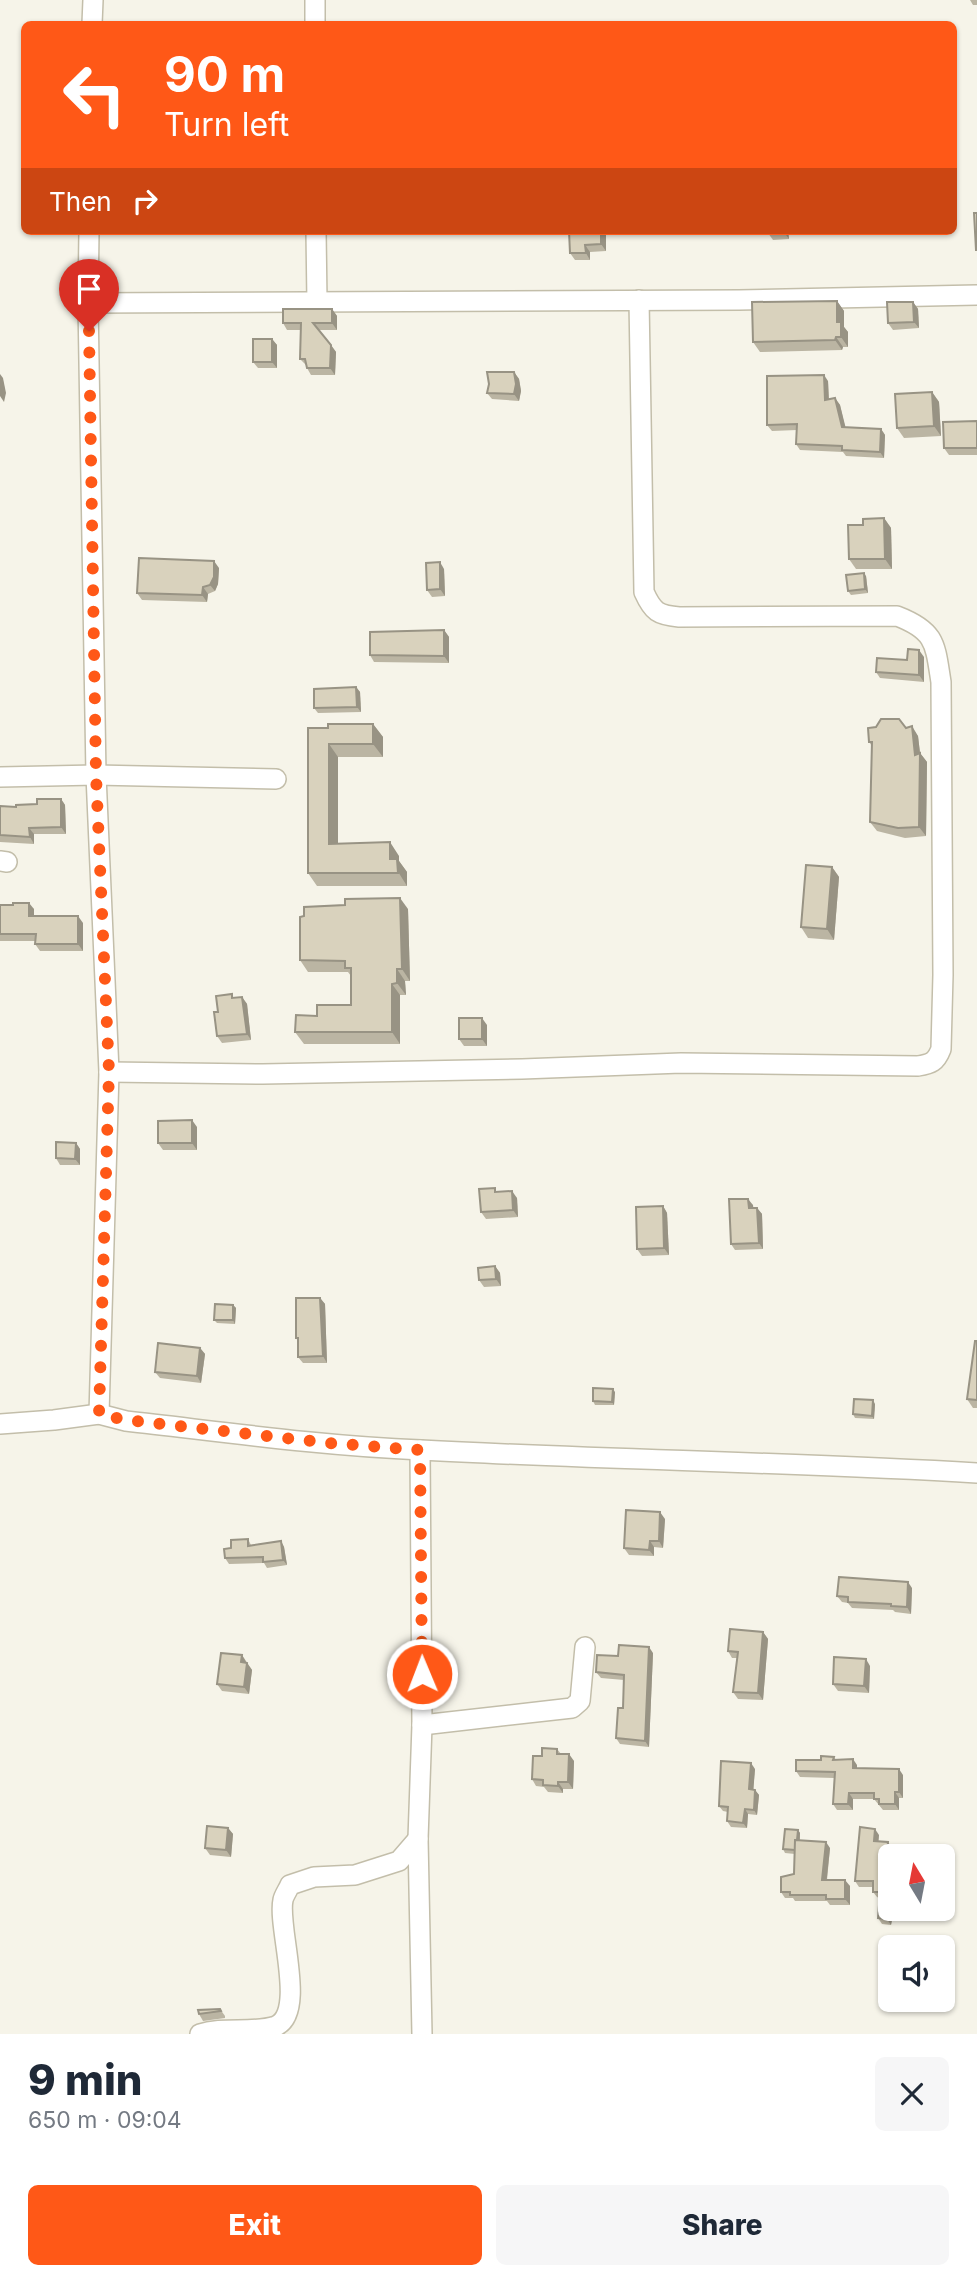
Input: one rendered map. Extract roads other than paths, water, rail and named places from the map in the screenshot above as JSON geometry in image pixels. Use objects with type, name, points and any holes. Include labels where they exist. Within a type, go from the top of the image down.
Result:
[{"type":"street","points":[[93,0],[93,21]]},
{"type":"street","points":[[314,21],[315,0]]},
{"type":"street","points":[[89,235],[96,775],[109,1072],[99,1414]]},
{"type":"street","points":[[316,235],[317,302]]},
{"type":"street","points":[[88,303],[977,295]]},
{"type":"street","points":[[109,1072],[263,1074],[681,1063],[918,1066],[937,1059],[941,1049],[943,975],[941,682],[936,653],[928,633],[897,616],[679,617],[664,616],[651,608],[644,592],[639,300]]},
{"type":"street","points":[[0,777],[96,775],[276,779]]},
{"type":"street","points":[[0,1424],[99,1414],[126,1420],[247,1434],[420,1450],[861,1466],[977,1474]]},
{"type":"street","points":[[420,1450],[422,1725],[418,1839],[422,2034]]},
{"type":"street","points":[[422,1725],[572,1708],[580,1701],[584,1647]]},
{"type":"street","points":[[200,2034],[257,2032],[279,2025],[288,2015],[290,1992],[283,1901],[290,1885],[314,1877],[355,1875],[400,1861],[418,1839]]}]
